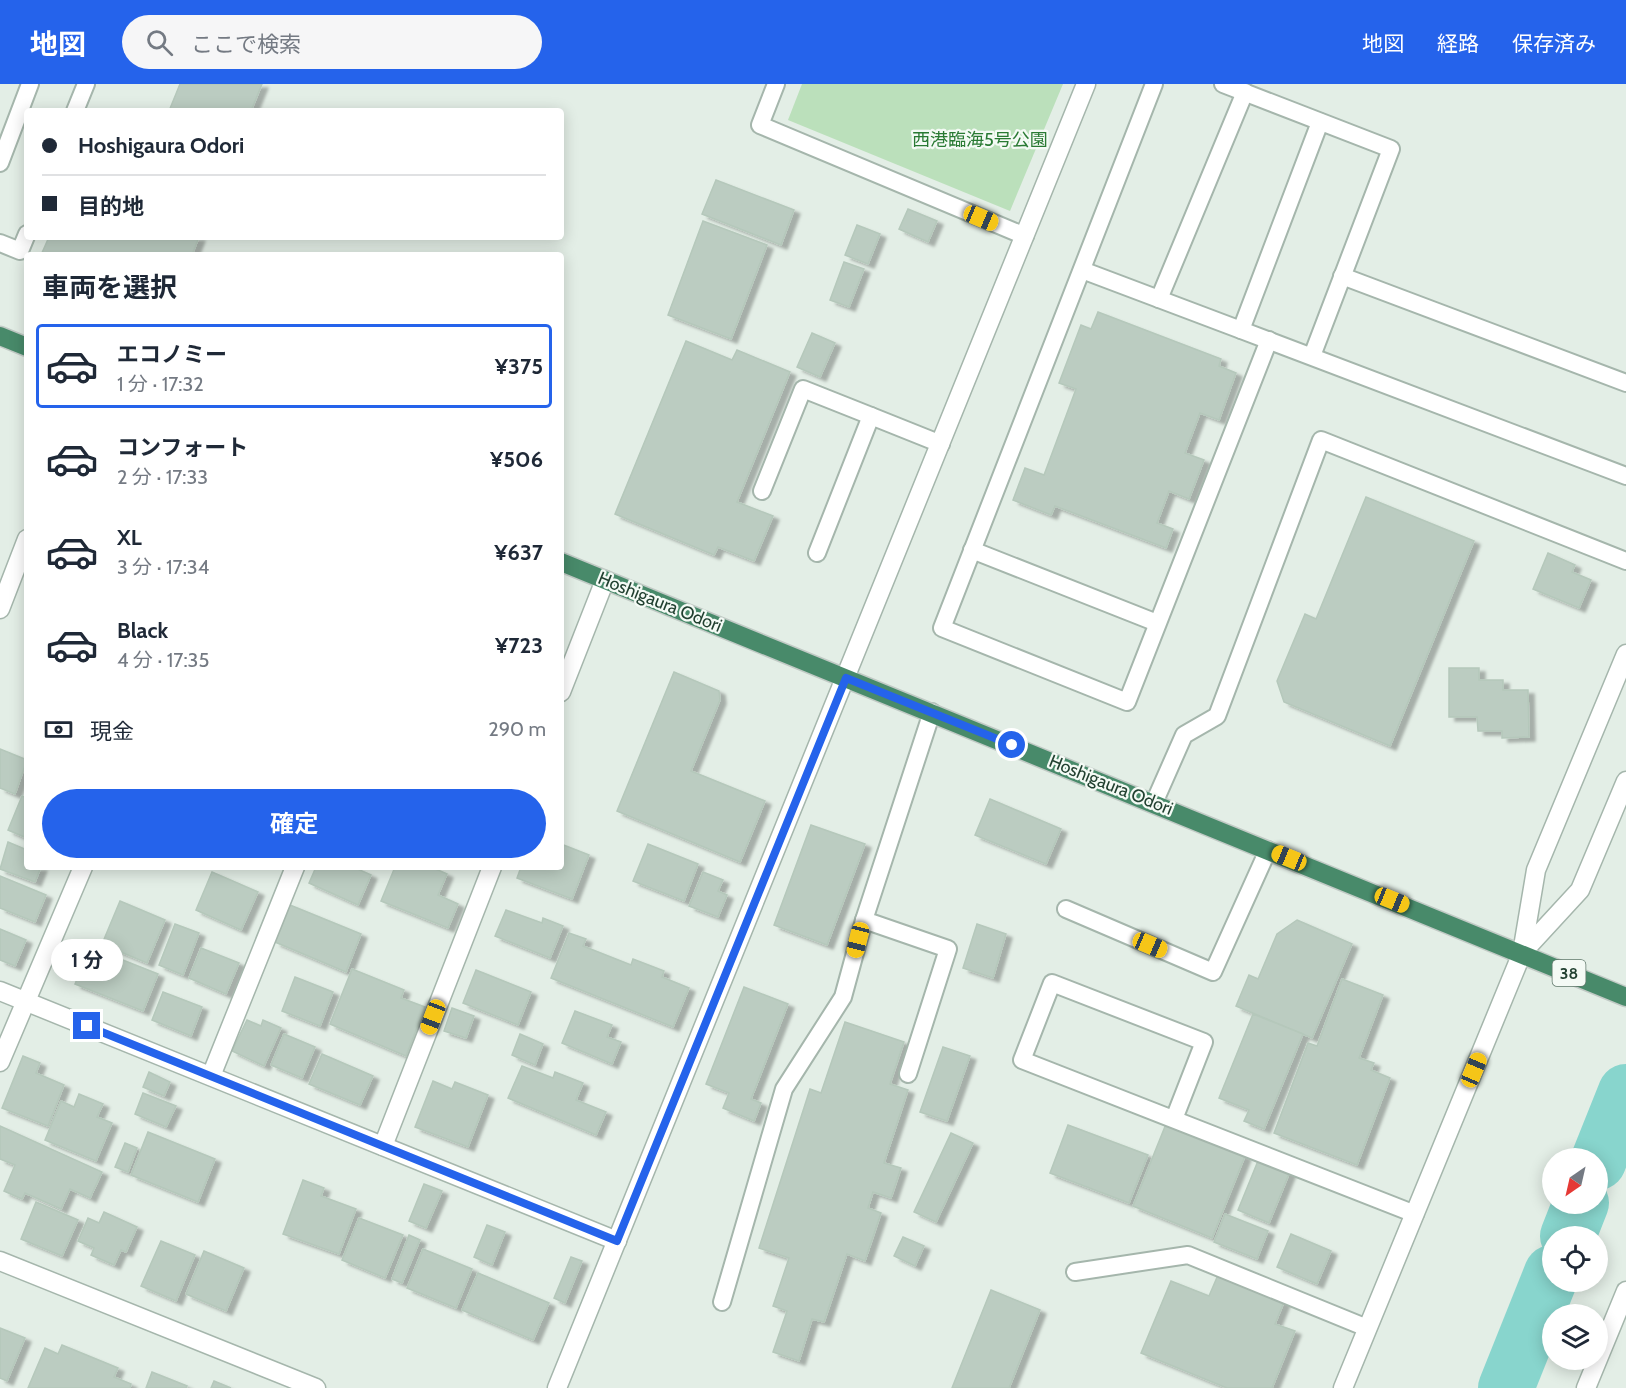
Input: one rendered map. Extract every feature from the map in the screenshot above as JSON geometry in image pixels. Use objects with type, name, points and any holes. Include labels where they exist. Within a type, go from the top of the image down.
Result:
[{"type":"highway","points":[[0,336],[24,346]]},
{"type":"highway","name":"Hoshigaura Odori","points":[[564,563],[1621,995]]},
{"type":"street","points":[[557,1388],[1086,84]]},
{"type":"street","points":[[0,609],[24,547]]},
{"type":"street","points":[[564,684],[605,580]]},
{"type":"street","points":[[1343,1388],[1522,953],[1536,870],[1626,654]]},
{"type":"street","points":[[1522,953],[1580,890],[1626,781]]},
{"type":"street","points":[[0,1062],[82,870]]},
{"type":"street","points":[[211,1076],[294,870]]},
{"type":"street","points":[[383,1146],[491,870]]},
{"type":"street","points":[[0,992],[617,1241]]},
{"type":"street","points":[[0,1261],[316,1388]]},
{"type":"street","points":[[1586,1388],[1621,1319],[1626,1291]]},
{"type":"lane","points":[[0,163],[30,84]]},
{"type":"lane","points":[[76,108],[86,84]]},
{"type":"lane","points":[[776,84],[760,125],[1025,236]]},
{"type":"lane","points":[[1154,84],[942,628],[1126,702],[1269,340]]},
{"type":"lane","points":[[1223,84],[1391,149],[1312,356]]},
{"type":"lane","points":[[1159,299],[1245,92]]},
{"type":"lane","points":[[1241,330],[1320,122]]},
{"type":"lane","points":[[0,243],[20,251],[25,240]]},
{"type":"lane","points":[[1082,270],[1626,476]]},
{"type":"lane","points":[[1342,276],[1626,383]]},
{"type":"lane","points":[[762,491],[803,389],[941,444]]},
{"type":"lane","points":[[817,553],[871,416]]},
{"type":"lane","points":[[1154,803],[1184,735],[1217,716],[1321,440],[1626,561]]},
{"type":"lane","points":[[972,550],[1157,623]]},
{"type":"lane","points":[[722,1302],[784,1089],[843,997],[864,920],[932,712]]},
{"type":"lane","points":[[1066,909],[1213,972],[1268,850]]},
{"type":"lane","points":[[864,920],[948,949],[908,1074]]},
{"type":"lane","points":[[1174,1119],[1204,1042],[1052,983],[1022,1060],[1415,1214]]},
{"type":"lane","points":[[1075,1272],[1188,1256],[1367,1328]]},
{"type":"green space","name":"西港臨海5号公園","points":[[802,84],[1063,84],[1010,211],[788,120]]},
{"type":"building","points":[[180,84],[262,84],[252,108],[170,108]]},
{"type":"building","points":[[716,180],[794,210],[781,245],[702,214]]},
{"type":"building","points":[[908,209],[937,221],[928,242],[899,229]]},
{"type":"building","points":[[703,221],[767,245],[731,339],[668,315]]},
{"type":"building","points":[[857,225],[880,234],[868,264],[845,255]]},
{"type":"building","points":[[48,240],[198,240],[193,252],[42,252]]},
{"type":"building","points":[[844,262],[864,269],[849,307],[830,300]]},
{"type":"building","points":[[1098,312],[1221,359],[1219,366],[1236,373],[1219,420],[1200,413],[1185,453],[1204,460],[1189,499],[1169,491],[1157,523],[1173,529],[1166,548],[1055,506],[1051,515],[1013,500],[1025,468],[1044,475],[1076,389],[1059,383],[1081,325],[1091,329]]},
{"type":"building","points":[[812,333],[835,343],[820,377],[797,367]]},
{"type":"building","points":[[686,341],[732,360],[737,350],[790,372],[737,502],[773,516],[754,561],[718,547],[714,555],[615,514]]},
{"type":"building","points":[[1366,497],[1474,541],[1390,746],[1284,702],[1277,681],[1305,614],[1316,619]]},
{"type":"building","points":[[1548,553],[1575,565],[1572,572],[1591,580],[1579,608],[1533,589]]},
{"type":"building","points":[[1449,668],[1479,668],[1479,680],[1503,680],[1503,690],[1528,690],[1529,737],[1502,738],[1502,731],[1478,731],[1477,717],[1449,717]]},
{"type":"building","points":[[674,672],[719,691],[720,700],[691,771],[765,801],[740,862],[617,811]]},
{"type":"building","points":[[0,749],[24,759],[24,768],[15,794],[0,788]]},
{"type":"building","points":[[22,796],[24,797],[24,837],[8,830]]},
{"type":"building","points":[[990,799],[1061,829],[1046,864],[975,835]]},
{"type":"building","points":[[811,825],[865,844],[827,945],[774,925]]},
{"type":"building","points":[[8,842],[24,849],[24,870],[40,870],[35,882],[0,869]]},
{"type":"building","points":[[648,844],[698,864],[684,901],[633,881]]},
{"type":"building","points":[[564,845],[589,855],[572,899],[517,878],[520,870],[564,870]]},
{"type":"building","points":[[315,870],[360,870],[371,875],[358,905],[309,883]]},
{"type":"building","points":[[394,870],[438,870],[447,874],[438,895],[458,904],[448,928],[381,901]]},
{"type":"building","points":[[212,872],[258,892],[241,930],[196,910]]},
{"type":"building","points":[[703,872],[723,880],[718,891],[727,895],[718,917],[689,906]]},
{"type":"building","points":[[0,876],[46,895],[35,922],[0,908]]},
{"type":"building","points":[[120,901],[165,920],[147,963],[102,944]]},
{"type":"building","points":[[290,905],[361,934],[346,972],[275,942]]},
{"type":"building","points":[[506,910],[542,923],[543,918],[563,926],[550,958],[495,936]]},
{"type":"building","points":[[1297,920],[1352,944],[1312,1038],[1236,1006],[1249,975],[1258,979],[1277,934]]},
{"type":"building","points":[[175,924],[199,933],[183,975],[159,965]]},
{"type":"building","points":[[977,924],[1006,934],[993,978],[963,968]]},
{"type":"building","points":[[0,929],[26,940],[15,966],[0,960]]},
{"type":"building","points":[[569,933],[586,939],[583,946],[631,965],[633,959],[664,971],[662,977],[689,988],[673,1027],[551,978]]},
{"type":"building","points":[[90,947],[158,974],[143,1011],[75,984]]},
{"type":"building","points":[[201,948],[239,963],[226,994],[189,978]]},
{"type":"building","points":[[352,969],[404,990],[401,998],[425,1007],[406,1056],[330,1024]]},
{"type":"building","points":[[476,970],[531,992],[518,1025],[463,1003]]},
{"type":"building","points":[[295,977],[333,992],[320,1026],[282,1011]]},
{"type":"building","points":[[1342,979],[1383,995],[1359,1058],[1374,1063],[1371,1070],[1390,1078],[1357,1165],[1274,1133],[1308,1043],[1317,1046]]},
{"type":"building","points":[[744,987],[788,1004],[751,1099],[761,1103],[754,1121],[723,1108],[729,1093],[706,1084]]},
{"type":"building","points":[[163,992],[202,1007],[191,1036],[152,1020]]},
{"type":"building","points":[[452,1008],[474,1016],[466,1038],[444,1031]]},
{"type":"building","points":[[575,1011],[612,1025],[607,1037],[621,1042],[612,1064],[562,1043]]},
{"type":"building","points":[[1253,1014],[1303,1034],[1264,1129],[1244,1121],[1249,1110],[1219,1098]]},
{"type":"building","points":[[247,1020],[261,1026],[263,1020],[281,1028],[264,1066],[232,1051]]},
{"type":"building","points":[[845,1022],[904,1042],[890,1084],[908,1090],[884,1163],[901,1168],[891,1198],[873,1192],[868,1208],[881,1213],[865,1261],[847,1254],[824,1322],[812,1319],[799,1361],[773,1352],[787,1311],[773,1306],[789,1258],[759,1248],[810,1089],[821,1093]]},
{"type":"building","points":[[284,1034],[315,1047],[302,1078],[271,1065]]},
{"type":"building","points":[[520,1034],[543,1044],[535,1065],[512,1055]]},
{"type":"building","points":[[943,1047],[970,1056],[947,1121],[920,1112]]},
{"type":"building","points":[[322,1054],[373,1076],[360,1105],[309,1084]]},
{"type":"building","points":[[23,1056],[40,1063],[36,1073],[64,1085],[48,1126],[2,1108]]},
{"type":"building","points":[[522,1066],[553,1078],[555,1072],[583,1083],[576,1100],[606,1112],[596,1135],[508,1098]]},
{"type":"building","points":[[149,1072],[170,1082],[164,1096],[143,1087]]},
{"type":"building","points":[[433,1081],[452,1089],[455,1082],[488,1095],[468,1147],[415,1127]]},
{"type":"building","points":[[143,1093],[176,1106],[166,1127],[135,1114]]},
{"type":"building","points":[[79,1094],[103,1104],[97,1117],[112,1123],[96,1161],[45,1140],[61,1101],[74,1107]]},
{"type":"building","points":[[1166,1124],[1245,1156],[1212,1238],[1133,1206]]},
{"type":"building","points":[[1068,1125],[1148,1155],[1129,1203],[1050,1173]]},
{"type":"building","points":[[0,1126],[102,1172],[90,1198],[70,1189],[61,1209],[25,1193],[22,1199],[4,1191],[15,1165],[0,1159]]},
{"type":"building","points":[[148,1132],[215,1159],[198,1202],[131,1175]]},
{"type":"building","points":[[951,1133],[973,1143],[936,1222],[914,1212]]},
{"type":"building","points":[[125,1143],[137,1148],[128,1172],[115,1167]]},
{"type":"building","points":[[1260,1156],[1291,1169],[1269,1223],[1238,1210]]},
{"type":"building","points":[[303,1180],[324,1188],[321,1196],[356,1209],[339,1254],[283,1234]]},
{"type":"building","points":[[424,1184],[442,1191],[426,1228],[409,1221]]},
{"type":"building","points":[[36,1202],[78,1220],[62,1256],[21,1239]]},
{"type":"building","points":[[104,1212],[137,1227],[126,1252],[121,1250],[114,1265],[91,1255],[94,1248],[78,1241],[88,1218],[99,1223]]},
{"type":"building","points":[[1225,1214],[1268,1231],[1257,1259],[1214,1242]]},
{"type":"building","points":[[359,1218],[403,1235],[385,1278],[342,1260]]},
{"type":"building","points":[[487,1225],[505,1232],[492,1265],[474,1257]]},
{"type":"building","points":[[1291,1234],[1331,1251],[1317,1284],[1277,1267]]},
{"type":"building","points":[[409,1235],[420,1240],[402,1283],[392,1279]]},
{"type":"building","points":[[903,1237],[924,1246],[915,1266],[894,1256]]},
{"type":"building","points":[[161,1241],[195,1255],[176,1301],[141,1286]]},
{"type":"building","points":[[423,1249],[472,1269],[456,1308],[407,1288]]},
{"type":"building","points":[[204,1251],[244,1268],[226,1311],[186,1294]]},
{"type":"building","points":[[571,1257],[582,1261],[565,1303],[554,1298]]},
{"type":"building","points":[[478,1273],[549,1303],[533,1340],[462,1310]]},
{"type":"building","points":[[1218,1275],[1284,1302],[1275,1324],[1295,1331],[1272,1388],[1227,1388],[1141,1353],[1171,1281],[1209,1296]]},
{"type":"building","points":[[991,1290],[1040,1310],[1009,1388],[952,1388]]},
{"type":"building","points":[[0,1328],[25,1338],[7,1381],[0,1378]]},
{"type":"building","points":[[62,1345],[118,1368],[114,1377],[131,1384],[130,1388],[28,1388],[45,1348],[58,1354]]},
{"type":"building","points":[[152,1372],[187,1386],[186,1388],[146,1388]]},
{"type":"building","points":[[214,1381],[231,1388],[211,1388]]},
{"type":"waterway","points":[[1604,1148],[1626,1092]]},
{"type":"waterway","points":[[1572,1226],[1577,1214]]},
{"type":"waterway","points":[[1506,1388],[1544,1292]]},
{"type":"route","points":[[87,1026],[617,1241],[846,678],[1012,745]]}]
